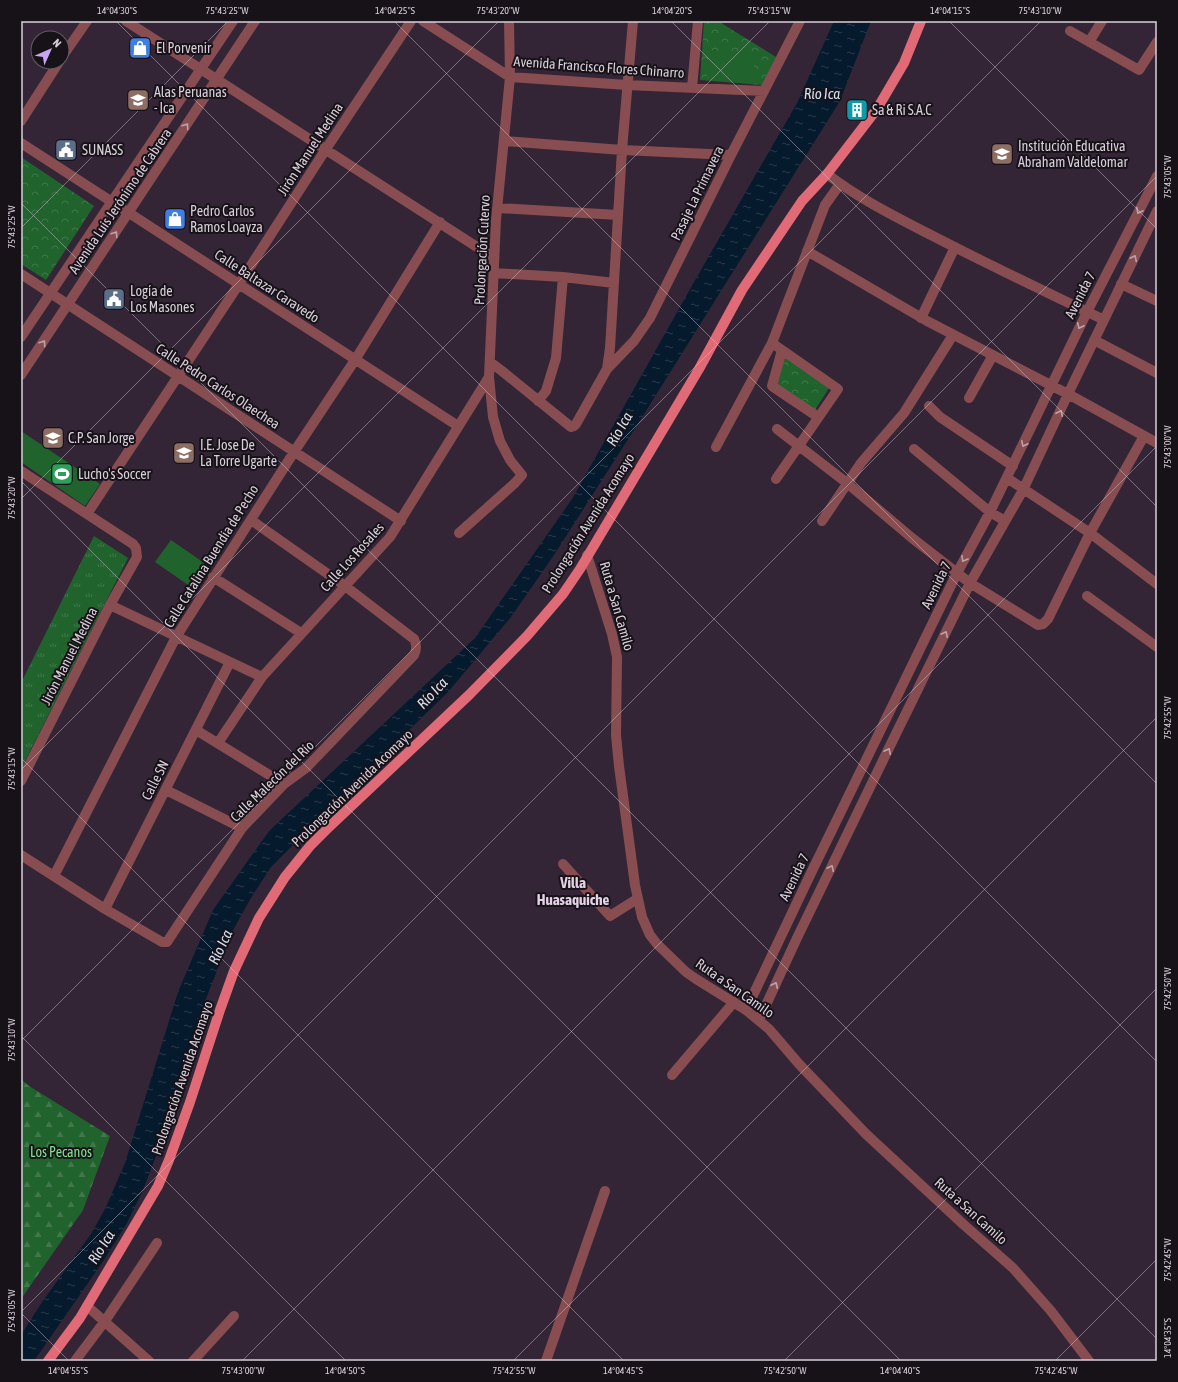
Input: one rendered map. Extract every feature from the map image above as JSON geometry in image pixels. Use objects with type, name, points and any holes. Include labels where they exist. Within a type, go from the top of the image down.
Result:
[{"type":"main road","name":"Prolongación Avenida Acomayo","points":[[48,1361],[64,1341],[87,1306],[158,1186],[190,1102],[234,971],[259,918],[285,877],[310,846],[328,827],[469,695],[527,636],[563,594],[698,370],[742,290],[802,201],[827,174],[868,121],[904,62],[921,21]]},
{"type":"street","points":[[70,46],[87,21]]},
{"type":"street","points":[[126,21],[494,258]]},
{"type":"street","name":"Avenida Luis Jerónimo de Cabrera","points":[[21,337],[233,21]]},
{"type":"street","name":"Avenida Luis Jerónimo de Cabrera","points":[[21,375],[256,21]]},
{"type":"street","name":"Jirón Manuel Medina","points":[[21,781],[110,605],[137,557],[136,548],[133,544],[87,514],[411,21]]},
{"type":"street","name":"Avenida Francisco Flores Chinarro","points":[[423,21],[510,77],[627,85],[764,91]]},
{"type":"street","name":"Prolongación Cutervo","points":[[459,533],[518,481],[521,478],[522,473],[510,460],[500,441],[493,417],[490,377],[494,258],[510,77],[509,21]]},
{"type":"street","points":[[490,362],[569,426],[573,427],[607,369],[610,348],[622,150],[633,21]]},
{"type":"street","points":[[692,88],[698,21]]},
{"type":"street","name":"Pasaje La Primavera","points":[[607,369],[634,340],[650,318],[800,21]]},
{"type":"street","points":[[1089,42],[1102,21]]},
{"type":"street","points":[[1070,31],[1139,70],[1157,42]]},
{"type":"street","points":[[21,121],[54,70]]},
{"type":"street","points":[[504,141],[622,150],[731,155]]},
{"type":"street","name":"Calle Baltazar Caravedo","points":[[21,143],[458,426]]},
{"type":"street","points":[[827,174],[840,184],[885,211],[1104,320]]},
{"type":"street","name":"Avenida 7","points":[[746,1010],[957,573],[1013,466],[1087,312],[1155,183]]},
{"type":"street","points":[[716,446],[772,343],[826,205],[840,184]]},
{"type":"street","points":[[498,208],[618,216]]},
{"type":"street","points":[[759,1020],[818,895],[970,583],[1004,521],[1024,490],[1068,394],[1157,211]]},
{"type":"street","name":"Calle Catalina Buendia de Pecho","points":[[54,876],[176,637],[213,577],[355,360],[440,222]]},
{"type":"street","points":[[921,318],[955,247]]},
{"type":"street","points":[[807,251],[921,318],[1052,385],[1157,443]]},
{"type":"street","points":[[494,273],[563,277],[614,283]]},
{"type":"street","name":"Calle Pedro Carlos Olaechea","points":[[21,274],[401,521]]},
{"type":"street","points":[[538,401],[546,391],[556,358],[563,277]]},
{"type":"street","points":[[1121,284],[1157,301]]},
{"type":"street","points":[[822,521],[861,463],[904,413],[954,335]]},
{"type":"street","points":[[1094,340],[1157,373]]},
{"type":"street","points":[[772,343],[838,389],[776,479]]},
{"type":"street","points":[[782,350],[772,386],[818,417]]},
{"type":"street","points":[[969,398],[993,355]]},
{"type":"street","name":"Calle Los Rosales","points":[[218,743],[262,677],[390,537],[490,377]]},
{"type":"street","points":[[929,406],[940,417],[1013,466]]},
{"type":"street","points":[[778,429],[848,483],[912,538],[970,583],[1038,625],[1043,624],[1048,619],[1090,533],[1144,436]]},
{"type":"street","points":[[914,449],[990,512],[1004,521]]},
{"type":"street","points":[[21,470],[87,514]]},
{"type":"street","points":[[1007,478],[1090,533],[1157,584]]},
{"type":"street","points":[[251,520],[345,586]]},
{"type":"street","name":"Ruta a San Camilo","points":[[587,555],[612,634],[617,658],[616,735],[637,899],[642,917],[650,935],[657,944],[686,972],[746,1010],[769,1029],[799,1064],[866,1134],[1013,1268],[1051,1310],[1089,1361]]},
{"type":"street","points":[[213,577],[301,633]]},
{"type":"street","name":"Calle Malecón del Río","points":[[105,909],[162,942],[167,942],[242,828],[284,784],[306,768],[414,655],[416,643],[414,640],[345,586]]},
{"type":"street","points":[[1087,596],[1157,647]]},
{"type":"street","points":[[110,605],[262,677]]},
{"type":"street","name":"Calle SN","points":[[105,909],[230,662]]},
{"type":"street","points":[[196,730],[284,784]]},
{"type":"street","points":[[166,790],[242,828]]},
{"type":"street","points":[[21,855],[105,909]]},
{"type":"street","points":[[563,864],[610,916],[637,899]]},
{"type":"street","points":[[672,1075],[734,1002]]},
{"type":"street","points":[[546,1361],[605,1191]]},
{"type":"street","points":[[75,1361],[105,1321],[156,1243]]},
{"type":"street","points":[[87,1306],[150,1361]]},
{"type":"street","points":[[193,1361],[234,1316]]},
{"type":"green space","points":[[704,21],[718,21],[776,57],[762,85],[700,80]]},
{"type":"green space","points":[[709,50],[755,54],[753,80],[707,77]]},
{"type":"green space","points":[[21,157],[94,206],[46,280],[21,264]]},
{"type":"green space","points":[[785,357],[829,388],[815,410],[777,384]]},
{"type":"green space","name":"Lucho's Soccer","points":[[21,431],[100,484],[85,506],[21,462]]},
{"type":"green space","points":[[94,536],[128,558],[21,769],[21,683]]},
{"type":"green space","points":[[171,540],[207,565],[191,587],[155,562]]},
{"type":"green space","name":"Los Pecanos","points":[[21,1079],[29,1086],[110,1136],[83,1210],[21,1299]]},
{"type":"water","name":"Río Ica","points":[[834,21],[871,21],[840,101],[634,430],[552,558],[511,617],[448,692],[271,867],[251,898],[232,932],[204,1004],[186,1071],[177,1093],[173,1112],[143,1190],[127,1223],[104,1260],[34,1361],[21,1361],[21,1335],[42,1302],[91,1234],[105,1209],[125,1163],[178,992],[213,910],[269,831],[475,638],[572,499],[797,103]]},
{"type":"place","name":"El Porvenir","points":[[140,48]]},
{"type":"place","name":"Alas Peruanas - Ica","points":[[138,100]]},
{"type":"place","name":"Sa & Ri S.A.C","points":[[857,110]]},
{"type":"place","name":"SUNASS","points":[[66,150]]},
{"type":"place","name":"Institución Educativa Abraham Valdelomar","points":[[1002,154]]},
{"type":"place","name":"Pedro Carlos Ramos Loayza","points":[[175,219]]},
{"type":"place","name":"Logía de Los Masones","points":[[114,299]]},
{"type":"place","name":"C.P. San Jorge","points":[[53,438]]},
{"type":"place","name":"I.E. Jose De La Torre Ugarte","points":[[184,453]]},
{"type":"place","name":"Lucho's Soccer","points":[[62,474]]},
{"type":"district","name":"Villa Huasaquiche","points":[[573,890]]}]
